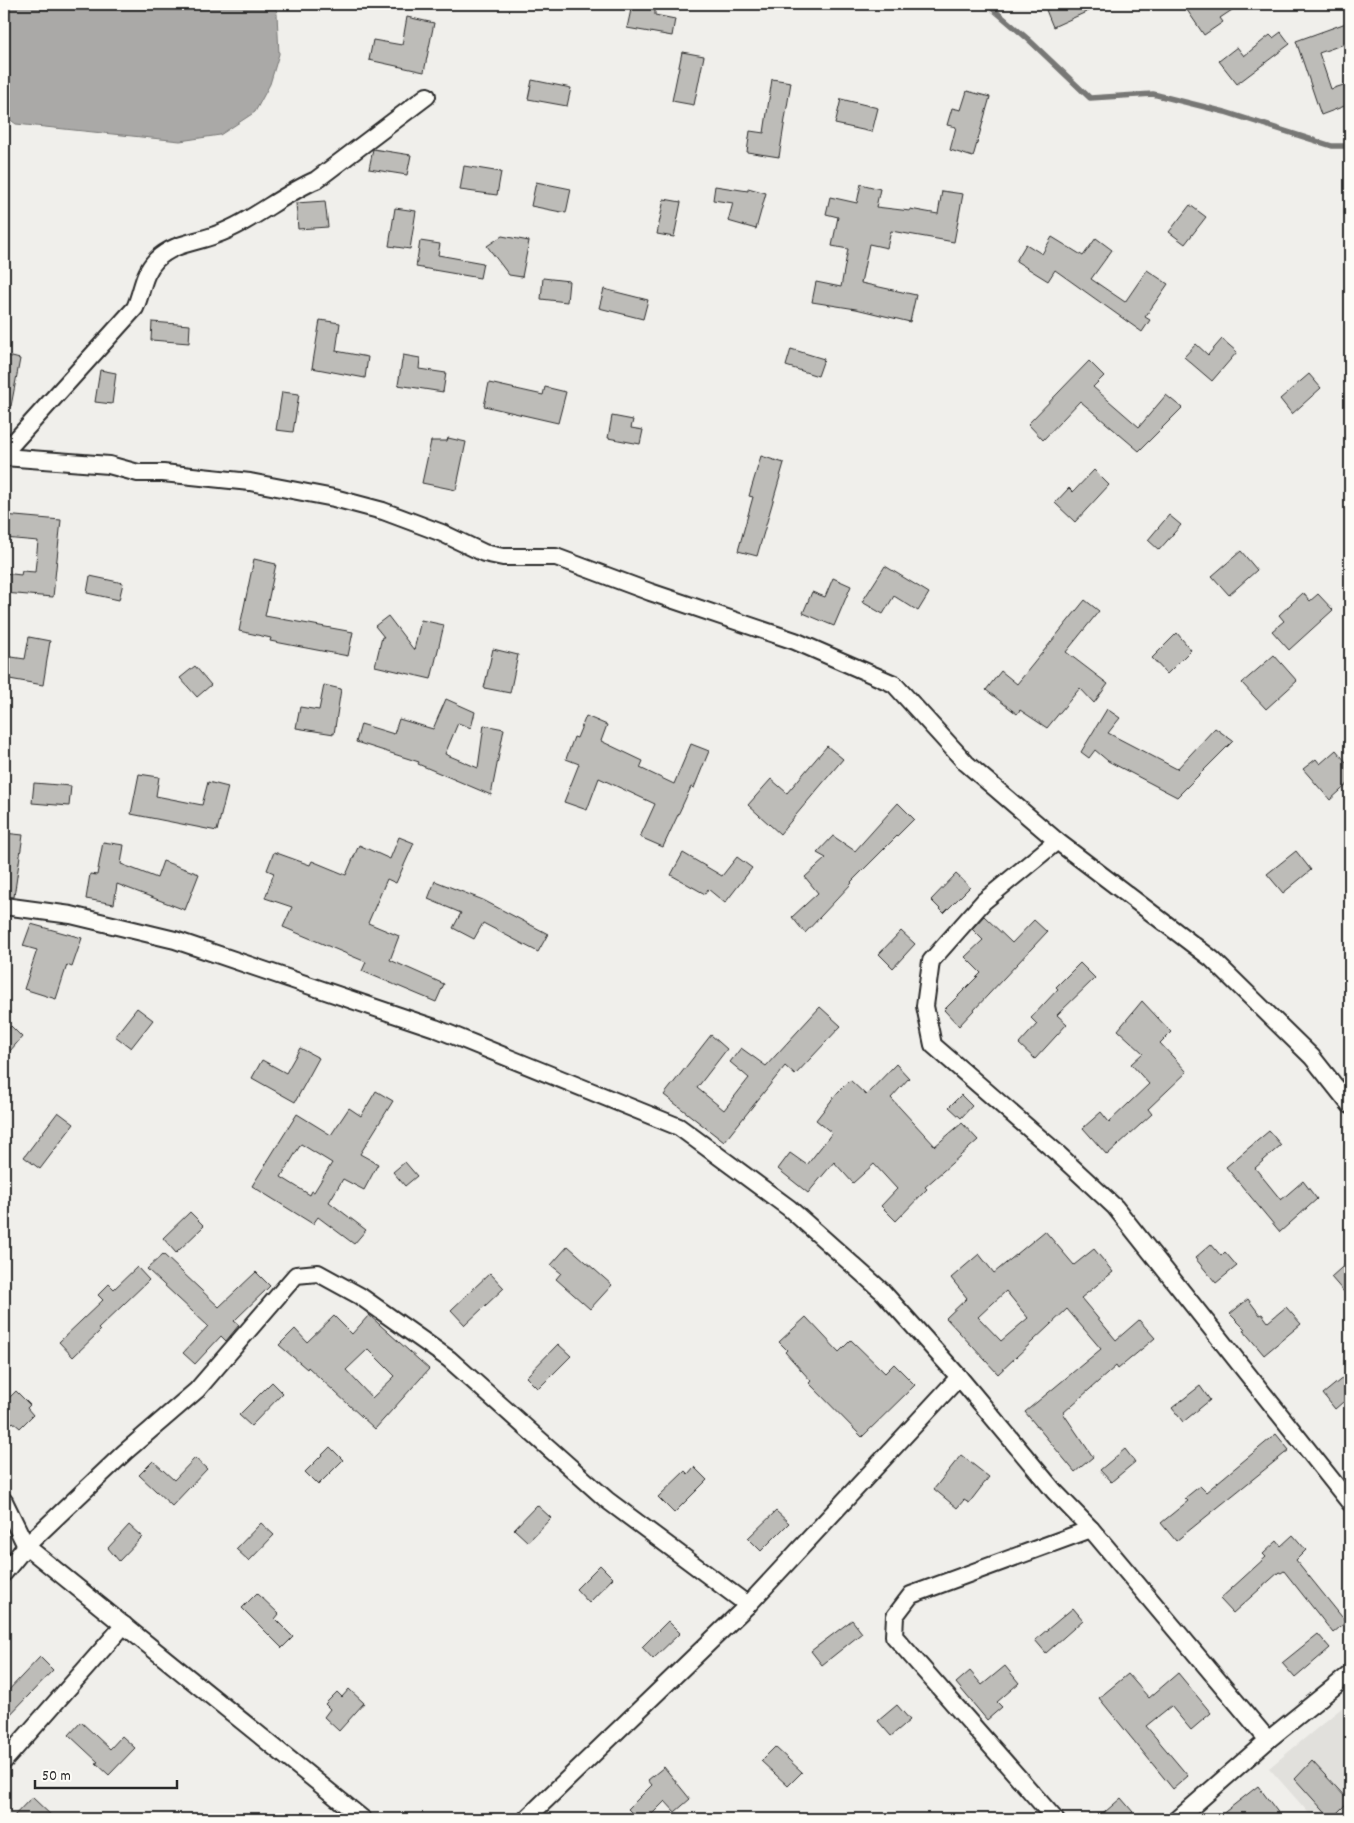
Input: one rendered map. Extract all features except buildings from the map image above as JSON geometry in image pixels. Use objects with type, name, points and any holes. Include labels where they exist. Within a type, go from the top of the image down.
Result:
[{"type":"street","points":[[4,455],[135,308],[141,294],[144,276],[162,255],[168,250],[231,229],[297,188],[316,180],[428,96]]},
{"type":"street","points":[[4,455],[109,466],[138,473],[163,473],[250,482],[334,498],[382,511],[442,533],[484,553],[503,556],[556,557],[650,592],[788,638],[894,684],[966,763],[1057,841],[1212,959],[1312,1057],[1350,1104]]},
{"type":"street","points":[[1057,841],[984,902],[931,961],[925,1006],[933,1045],[1056,1152],[1115,1207],[1350,1503]]},
{"type":"street","points":[[4,906],[71,915],[175,940],[435,1028],[679,1127],[789,1208],[875,1285],[959,1377],[1054,1491],[1091,1529],[1268,1740]]},
{"type":"street","points":[[4,1573],[26,1546],[125,1452],[197,1390],[296,1275],[318,1273],[360,1296],[450,1359],[607,1500],[748,1605]]},
{"type":"street","points":[[526,1819],[748,1605],[959,1377]]},
{"type":"street","points":[[4,1501],[26,1546],[363,1819]]},
{"type":"street","points":[[1055,1819],[894,1636],[894,1616],[911,1595],[1091,1529]]},
{"type":"street","points":[[4,1761],[124,1625]]},
{"type":"street","points":[[1178,1819],[1268,1740],[1350,1674]]},
{"type":"shaded area","points":[[4,4],[275,4],[279,54],[270,84],[255,112],[220,135],[180,141],[16,124],[4,115]]},
{"type":"shaded area","points":[[1350,1701],[1350,1819],[1314,1819],[1269,1768]]},
{"type":"waterway","points":[[987,4],[1028,39],[1090,98],[1153,94],[1225,112],[1332,146],[1350,146]]}]
